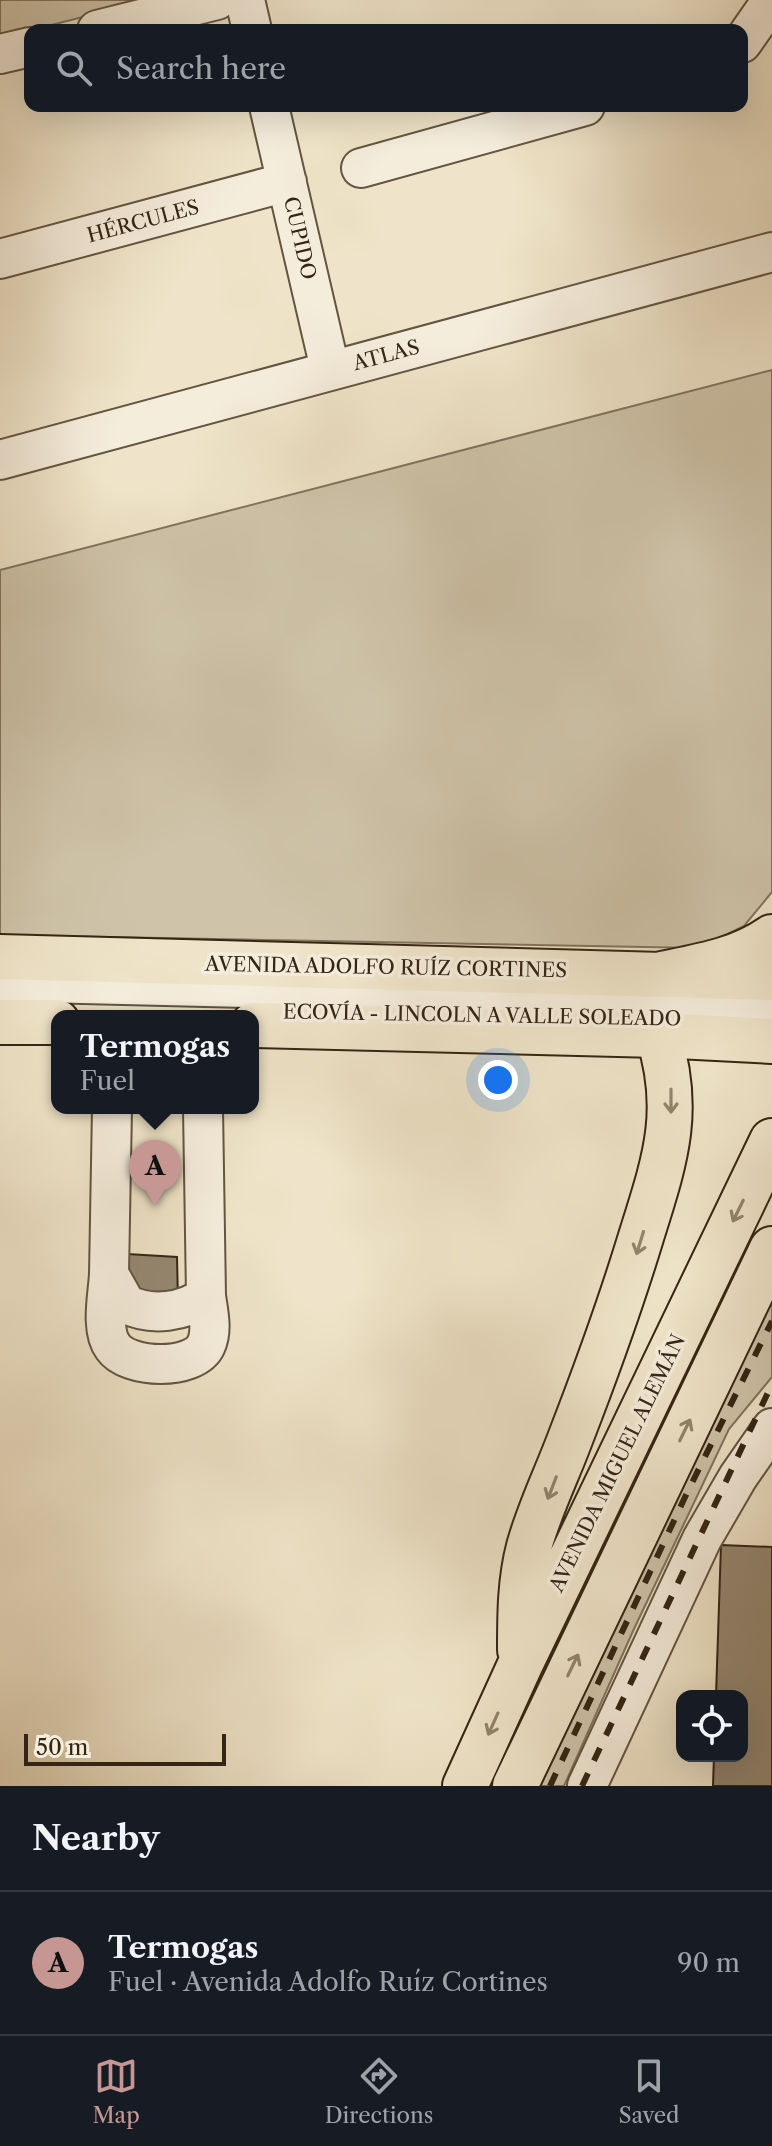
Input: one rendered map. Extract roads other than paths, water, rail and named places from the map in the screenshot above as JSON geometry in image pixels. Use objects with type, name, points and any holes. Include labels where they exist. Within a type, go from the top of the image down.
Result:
[{"type":"main road","points":[[662,974],[727,960],[754,950],[772,937]]},
{"type":"main road","name":"AVENIDA ADOLFO RUÍZ CORTINES","points":[[0,957],[772,978]]},
{"type":"main road","points":[[0,1022],[51,1022]]},
{"type":"main road","points":[[259,1025],[658,1035],[772,1041]]},
{"type":"main road","points":[[520,1665],[520,1595],[530,1544],[615,1322],[662,1169],[671,1122],[671,1087],[658,1035]]},
{"type":"main road","name":"AVENIDA MIGUEL ALEMÁN","points":[[465,1786],[772,1141]]},
{"type":"main road","points":[[515,1786],[772,1249]]},
{"type":"street","points":[[121,24],[217,0]]},
{"type":"street","points":[[245,0],[251,24]]},
{"type":"street","points":[[748,34],[772,0]]},
{"type":"street","points":[[0,54],[24,48]]},
{"type":"street","name":"CUPIDO","points":[[270,112],[330,369]]},
{"type":"street","points":[[361,168],[563,112]]},
{"type":"street","name":"HÉRCULES","points":[[0,259],[287,182]]},
{"type":"street","name":"ATLAS","points":[[0,460],[772,252]]},
{"type":"street","points":[[0,982],[772,1001]]},
{"type":"street","name":"ECOVÍA - LINCOLN A VALLE SOLEADO","points":[[0,1004],[772,1021]]},
{"type":"street","points":[[112,1114],[107,1324],[111,1345],[121,1355],[139,1361],[169,1364],[197,1357],[206,1346],[209,1335],[203,1114]]},
{"type":"street","points":[[109,1274],[123,1301],[131,1307],[181,1310],[206,1296]]},
{"type":"street","points":[[587,1786],[702,1539],[755,1482],[772,1428]]},
{"type":"railway","points":[[550,1786],[686,1495],[772,1321]]},
{"type":"railway","points":[[582,1786],[772,1384]]},
{"type":"place","name":"Termogas","points":[[155,1206]]}]
